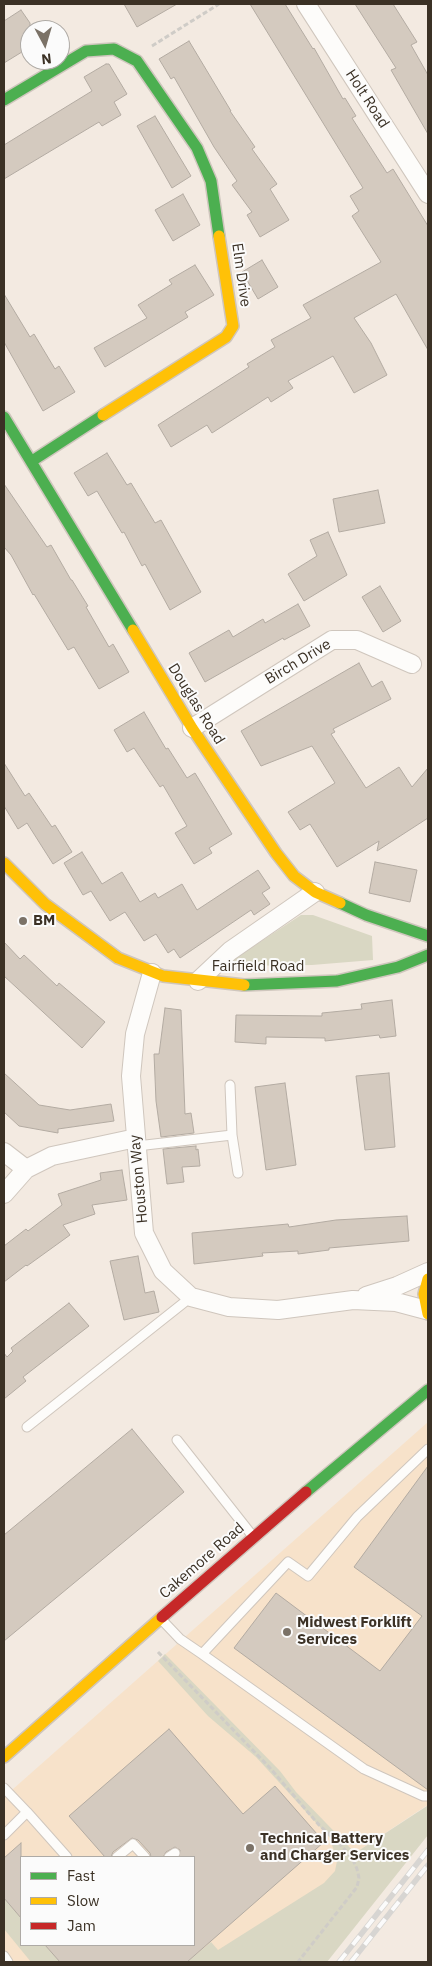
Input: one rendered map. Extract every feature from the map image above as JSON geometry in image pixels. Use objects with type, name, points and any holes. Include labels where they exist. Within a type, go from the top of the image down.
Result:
[{"type":"street","name":"Holt Road","points":[[306,4],[428,194]]},
{"type":"street","name":"Elm Drive","points":[[4,100],[86,51],[114,49],[137,61],[197,148],[212,181],[233,326],[226,337],[32,461]]},
{"type":"street","name":"Douglas Road","points":[[4,417],[192,728],[276,853],[294,876],[315,892],[366,916],[428,936]]},
{"type":"street","name":"Birch Drive","points":[[192,728],[332,640],[357,640],[412,664]]},
{"type":"street","name":"Fairfield Road","points":[[4,863],[45,904],[77,929],[118,958],[152,973],[198,982],[237,985],[337,981],[398,967],[428,956]]},
{"type":"street","points":[[198,982],[230,951],[315,892]]},
{"type":"street","name":"Houston Way","points":[[152,973],[135,1034],[131,1076],[144,1233],[163,1271],[191,1297],[229,1307],[278,1310],[354,1300],[396,1302],[427,1312]]},
{"type":"street","points":[[4,1194],[26,1168],[52,1156],[136,1142]]},
{"type":"street","points":[[4,1152],[26,1168]]},
{"type":"street","name":"Houston Way","points":[[354,1300],[397,1286],[428,1272]]},
{"type":"street","points":[[427,1312],[424,1294],[428,1279]]},
{"type":"street","name":"Cakemore Road","points":[[4,1757],[253,1536],[426,1391],[428,1378]]},
{"type":"lane","points":[[230,1085],[232,1135],[238,1172]]},
{"type":"lane","points":[[136,1142],[232,1135]]},
{"type":"lane","points":[[27,1427],[191,1297]]},
{"type":"lane","points":[[177,1440],[253,1536]]},
{"type":"lane","points":[[202,1654],[288,1562],[308,1576],[357,1517],[428,1449]]},
{"type":"lane","points":[[160,1618],[180,1639],[364,1769],[424,1796],[428,1796]]},
{"type":"lane","points":[[4,1788],[66,1856]]},
{"type":"lane","points":[[4,1835],[27,1812]]},
{"type":"lane","points":[[118,1856],[133,1844],[144,1856]]},
{"type":"lane","points":[[4,1956],[8,1962]]},
{"type":"path","points":[[132,58],[219,4]]},
{"type":"path","points":[[158,1652],[270,1768],[352,1858],[359,1878],[357,1887],[298,1962]]},
{"type":"shaded area","points":[[301,915],[313,915],[372,936],[373,960],[312,965],[231,966],[234,959]]},
{"type":"shaded area","points":[[428,1422],[428,1807],[426,1806],[355,1853],[311,1962],[4,1962],[4,1797]]},
{"type":"shaded area","points":[[165,1654],[280,1771],[296,1792],[355,1853],[428,1807],[428,1835],[327,1962],[187,1962],[211,1942],[218,1950],[324,1883],[335,1871],[337,1861],[330,1838],[256,1757],[208,1716],[158,1661]]},
{"type":"shaded area","points":[[4,1898],[20,1917],[20,1946],[46,1946],[60,1962],[31,1962],[4,1929]]},
{"type":"building","points":[[124,4],[177,4],[137,27]]},
{"type":"building","points":[[250,4],[285,4],[314,48],[343,99],[345,98],[356,116],[352,118],[387,173],[393,169],[428,226],[428,350],[396,294],[354,318],[371,343],[387,375],[354,393],[333,356],[288,381],[293,388],[271,402],[268,397],[212,433],[207,425],[171,447],[158,425],[249,367],[247,364],[275,347],[271,340],[311,318],[303,305],[381,262],[352,216],[359,211],[350,196],[363,188]]},
{"type":"building","points":[[355,4],[393,4],[417,42],[411,45],[428,75],[428,134],[391,70],[396,68]]},
{"type":"building","points":[[21,10],[28,20],[20,20],[20,53],[4,63],[4,21]]},
{"type":"building","points":[[189,41],[230,111],[255,147],[252,149],[277,184],[270,189],[289,220],[260,237],[247,215],[252,212],[232,185],[237,181],[214,147],[174,77],[171,79],[159,59]]},
{"type":"building","points":[[109,64],[127,94],[114,102],[121,115],[102,126],[99,122],[4,179],[4,145],[92,91],[84,77]]},
{"type":"building","points":[[155,116],[191,176],[172,188],[137,126]]},
{"type":"building","points":[[183,194],[200,225],[173,241],[155,210]]},
{"type":"building","points":[[262,260],[278,287],[258,299],[242,272]]},
{"type":"building","points":[[195,265],[214,295],[185,312],[188,317],[105,367],[94,348],[147,318],[138,305],[172,284],[169,280]]},
{"type":"building","points":[[4,294],[30,337],[34,334],[55,369],[59,366],[75,392],[43,411],[4,342]]},
{"type":"building","points":[[107,453],[127,485],[131,483],[155,523],[161,520],[201,592],[170,610],[145,564],[142,566],[124,532],[122,533],[97,491],[88,496],[74,473]]},
{"type":"building","points":[[4,484],[47,547],[51,545],[88,606],[86,607],[109,647],[113,644],[129,672],[99,689],[74,647],[68,650],[33,595],[11,555],[4,547]]},
{"type":"building","points":[[378,490],[385,523],[339,532],[333,499]]},
{"type":"building","points":[[328,532],[347,575],[304,601],[288,574],[317,556],[310,540]]},
{"type":"building","points":[[380,586],[401,621],[383,632],[362,597]]},
{"type":"building","points":[[298,604],[310,626],[284,640],[283,638],[205,682],[189,653],[229,630],[233,637],[263,619],[265,623]]},
{"type":"building","points":[[359,663],[372,687],[382,681],[391,699],[333,729],[335,732],[331,734],[366,788],[399,767],[412,787],[428,768],[428,818],[377,851],[379,841],[337,867],[310,824],[300,830],[288,812],[335,783],[312,746],[261,766],[241,731]]},
{"type":"building","points":[[144,712],[166,749],[168,748],[187,778],[195,773],[232,834],[209,848],[212,853],[194,864],[175,833],[187,826],[163,785],[160,787],[134,748],[127,752],[114,730]]},
{"type":"building","points":[[4,763],[25,796],[29,793],[52,827],[55,825],[72,852],[53,864],[27,823],[18,829],[4,806]]},
{"type":"building","points":[[82,852],[102,884],[122,872],[140,902],[155,893],[158,898],[182,884],[197,910],[258,870],[270,888],[262,893],[270,904],[254,915],[251,910],[180,958],[174,949],[168,953],[156,934],[144,941],[125,912],[110,921],[91,891],[83,895],[64,863]]},
{"type":"building","points":[[375,862],[417,870],[410,902],[369,893]]},
{"type":"building","points":[[4,942],[20,959],[24,955],[57,986],[59,983],[105,1022],[82,1048],[4,976]]},
{"type":"building","points":[[392,1000],[396,1036],[380,1038],[379,1035],[325,1041],[325,1038],[266,1037],[266,1044],[235,1042],[236,1015],[322,1016],[322,1013],[362,1009],[361,1004]]},
{"type":"building","points":[[165,1008],[181,1010],[185,1114],[191,1113],[194,1133],[161,1137],[156,1101],[154,1054],[159,1054]]},
{"type":"building","points":[[4,1073],[39,1105],[70,1110],[111,1104],[114,1121],[58,1129],[58,1133],[19,1126],[4,1112]]},
{"type":"building","points":[[389,1073],[395,1147],[365,1150],[356,1076]]},
{"type":"building","points":[[285,1083],[296,1165],[266,1170],[255,1087]]},
{"type":"building","points":[[196,1146],[200,1166],[182,1167],[184,1182],[167,1184],[163,1149]]},
{"type":"building","points":[[122,1170],[127,1200],[92,1205],[95,1214],[63,1225],[70,1235],[4,1282],[4,1246],[26,1229],[28,1231],[62,1205],[58,1194],[101,1180],[100,1173]]},
{"type":"building","points":[[407,1216],[409,1241],[329,1248],[329,1250],[298,1254],[298,1251],[262,1253],[263,1256],[194,1264],[192,1233],[288,1224],[289,1227],[336,1220]]},
{"type":"building","points":[[138,1256],[145,1293],[154,1291],[159,1312],[124,1320],[110,1261]]},
{"type":"building","points":[[69,1303],[89,1326],[23,1377],[26,1381],[4,1399],[4,1353],[7,1357],[13,1351],[11,1348]]},
{"type":"building","points":[[132,1429],[184,1492],[4,1641],[4,1535]]},
{"type":"building","name":"Midwest Forklift Services","points":[[428,1466],[428,1790],[234,1648],[276,1593],[380,1671],[422,1616],[354,1567]]},
{"type":"building","name":"Technical Battery and Charger Services","points":[[169,1729],[243,1814],[275,1786],[324,1842],[187,1962],[60,1962],[46,1946],[195,1946],[195,1856],[179,1856],[180,1850],[175,1847],[166,1852],[164,1856],[151,1856],[138,1840],[132,1838],[113,1852],[111,1856],[104,1856],[69,1816]]},
{"type":"building","points":[[21,1843],[20,1917],[4,1898],[4,1858]]},
{"type":"railway","points":[[339,1962],[428,1850]]},
{"type":"railway","points":[[351,1962],[428,1865]]},
{"type":"traffic: fast","points":[[4,100],[86,51],[114,49],[137,61],[197,148],[211,181],[219,236]]},
{"type":"traffic: fast","points":[[32,461],[103,415]]},
{"type":"traffic: fast","points":[[4,417],[133,630]]},
{"type":"traffic: fast","points":[[340,903],[366,915],[428,936]]},
{"type":"traffic: fast","points":[[244,985],[337,981],[398,967],[428,955]]},
{"type":"traffic: fast","points":[[306,1492],[428,1390]]},
{"type":"traffic: slow","points":[[103,415],[226,337],[233,326],[219,236]]},
{"type":"traffic: slow","points":[[133,630],[192,728],[276,853],[294,876],[315,892],[340,903]]},
{"type":"traffic: slow","points":[[4,863],[45,904],[118,958],[163,976],[244,985]]},
{"type":"traffic: slow","points":[[428,1279],[424,1294],[428,1314]]},
{"type":"traffic: slow","points":[[4,1757],[162,1617]]},
{"type":"traffic: jam","points":[[162,1617],[306,1492]]},
{"type":"place","name":"BM","points":[[23,921]]},
{"type":"place","name":"Midwest Forklift Services","points":[[287,1632]]},
{"type":"place","name":"Technical Battery and Charger Services","points":[[250,1848]]}]
